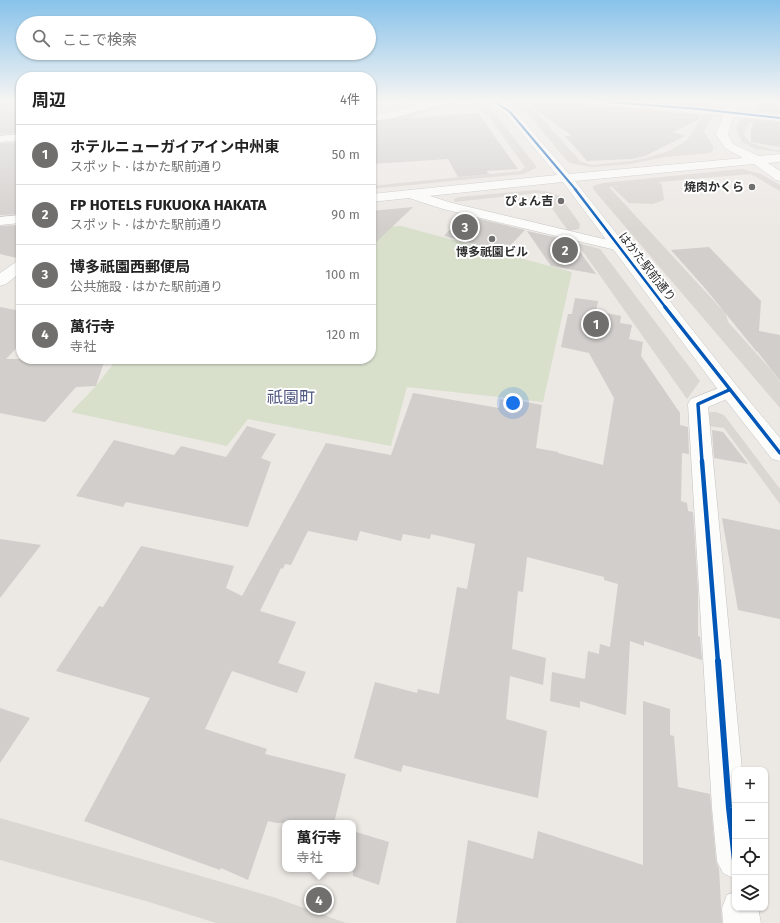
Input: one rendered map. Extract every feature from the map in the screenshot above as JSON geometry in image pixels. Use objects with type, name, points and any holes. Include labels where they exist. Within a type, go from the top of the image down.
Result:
[{"type":"street","name":"はかた駅前通り","points":[[536,143],[566,178],[729,390],[780,453]]},
{"type":"street","points":[[727,143],[729,146],[756,160],[780,170]]},
{"type":"street","points":[[376,198],[780,158]]},
{"type":"street","points":[[756,160],[780,177]]},
{"type":"street","points":[[411,194],[448,206],[620,247]]},
{"type":"street","points":[[0,221],[16,219]]},
{"type":"street","points":[[0,262],[16,264]]},
{"type":"street","points":[[0,282],[16,269]]},
{"type":"street","points":[[729,390],[698,404],[728,800],[732,839]]},
{"type":"street","points":[[740,911],[742,923]]},
{"type":"green space","points":[[401,226],[572,272],[543,402],[407,387],[391,446],[248,419],[227,446],[71,412],[96,386],[113,364],[376,364],[376,227]]},
{"type":"shaded area","points":[[508,143],[518,143],[536,168],[523,174],[376,189],[376,186],[521,171],[525,167]]},
{"type":"shaded area","points":[[552,143],[564,143],[581,162],[592,165],[631,161],[650,157],[671,150],[682,143],[711,143],[713,146],[713,150],[709,153],[665,157],[630,164],[592,167],[568,162]]},
{"type":"shaded area","points":[[744,143],[751,143],[774,150],[780,150],[780,152],[755,149]]},
{"type":"shaded area","points":[[741,169],[761,174],[780,185],[780,191],[751,174],[659,182],[662,185],[664,200],[653,204],[629,203],[612,187],[620,186],[609,187],[726,314],[728,322],[772,371],[780,382],[780,408],[593,189],[593,186],[603,183]]},
{"type":"shaded area","points":[[536,190],[550,192],[560,196],[580,224],[579,229],[568,231],[542,194],[537,193],[454,202],[454,199],[459,197]]},
{"type":"shaded area","points":[[577,243],[600,249],[700,381],[687,399]]},
{"type":"shaded area","points":[[710,412],[716,412],[724,415],[780,489],[780,504],[724,428],[708,426],[707,415]]},
{"type":"shaded area","points":[[0,818],[273,897],[346,923],[216,923],[149,902],[0,860]]},
{"type":"building","points":[[0,143],[16,143],[16,214],[0,215]]},
{"type":"building","points":[[376,143],[499,143],[518,169],[486,171],[490,174],[458,177],[448,159],[376,164]]},
{"type":"building","points":[[571,143],[671,143],[645,156],[632,159],[587,161]]},
{"type":"building","points":[[757,143],[780,143],[780,147]]},
{"type":"building","points":[[413,207],[376,242],[376,211]]},
{"type":"building","points":[[463,215],[525,230],[504,252],[444,236]]},
{"type":"building","points":[[16,225],[16,258],[0,254],[0,226]]},
{"type":"building","points":[[527,231],[572,241],[596,274],[551,266]]},
{"type":"building","points":[[709,247],[761,301],[759,331],[780,335],[780,381],[704,287],[671,250]]},
{"type":"building","points":[[575,298],[598,301],[596,311],[621,316],[620,323],[632,325],[629,339],[643,342],[641,356],[680,413],[680,425],[688,427],[689,454],[682,453],[681,501],[687,503],[688,511],[693,512],[698,591],[698,636],[700,637],[702,660],[644,641],[644,646],[630,641],[626,715],[580,701],[580,708],[550,701],[552,672],[585,679],[588,651],[599,654],[600,644],[610,647],[618,584],[604,580],[604,577],[527,557],[523,592],[518,591],[512,649],[546,658],[543,685],[510,676],[506,719],[547,731],[538,798],[403,765],[401,772],[354,758],[375,682],[417,693],[418,689],[439,694],[457,587],[467,589],[475,544],[431,534],[430,539],[403,534],[401,541],[360,531],[357,541],[308,531],[291,565],[285,564],[283,569],[281,568],[260,611],[296,622],[278,663],[306,672],[297,693],[232,671],[205,729],[267,749],[265,754],[346,774],[335,820],[282,820],[282,823],[268,821],[248,880],[221,868],[220,870],[84,821],[150,698],[56,671],[99,606],[103,607],[141,546],[234,566],[226,588],[242,596],[326,443],[391,455],[413,393],[499,408],[500,399],[517,403],[516,400],[542,405],[536,448],[558,452],[603,465],[614,398],[589,353],[561,347],[568,314],[572,314]]},
{"type":"building","points":[[0,307],[16,310],[16,348],[6,359],[16,359],[16,364],[103,364],[96,386],[76,387],[45,422],[0,413]]},
{"type":"building","points":[[247,426],[276,434],[261,458],[271,462],[248,527],[126,502],[123,507],[76,496],[114,440],[174,455],[181,446],[226,457]]},
{"type":"building","points":[[712,430],[723,432],[748,464],[714,458]]},
{"type":"building","points":[[722,518],[780,530],[780,619],[738,610]]},
{"type":"building","points":[[0,539],[41,545],[0,598]]},
{"type":"building","points":[[643,701],[670,709],[670,735],[674,736],[678,787],[710,794],[716,861],[719,869],[722,923],[456,923],[468,840],[533,859],[538,831],[643,865]]},
{"type":"building","points":[[0,708],[30,718],[0,763]]},
{"type":"building","points":[[356,832],[389,842],[379,885],[353,876],[353,872],[356,872]]},
{"type":"cycle path","points":[[536,143],[566,178],[729,390],[780,453]]},
{"type":"cycle path","points":[[729,390],[698,404],[733,839]]},
{"type":"place","name":"焼肉かくら","points":[[752,187]]},
{"type":"place","name":"ぴょん吉","points":[[561,201]]},
{"type":"place","name":"博多祇園西郵便局","points":[[465,227]]},
{"type":"place","name":"博多祇園ビル","points":[[492,239]]},
{"type":"place","name":"FP HOTELS FUKUOKA HAKATA","points":[[565,250]]},
{"type":"place","name":"ホテルニューガイアイン中州東","points":[[596,324]]},
{"type":"place","name":"萬行寺","points":[[319,900]]},
{"type":"district","name":"祇園町","points":[[291,397]]}]
